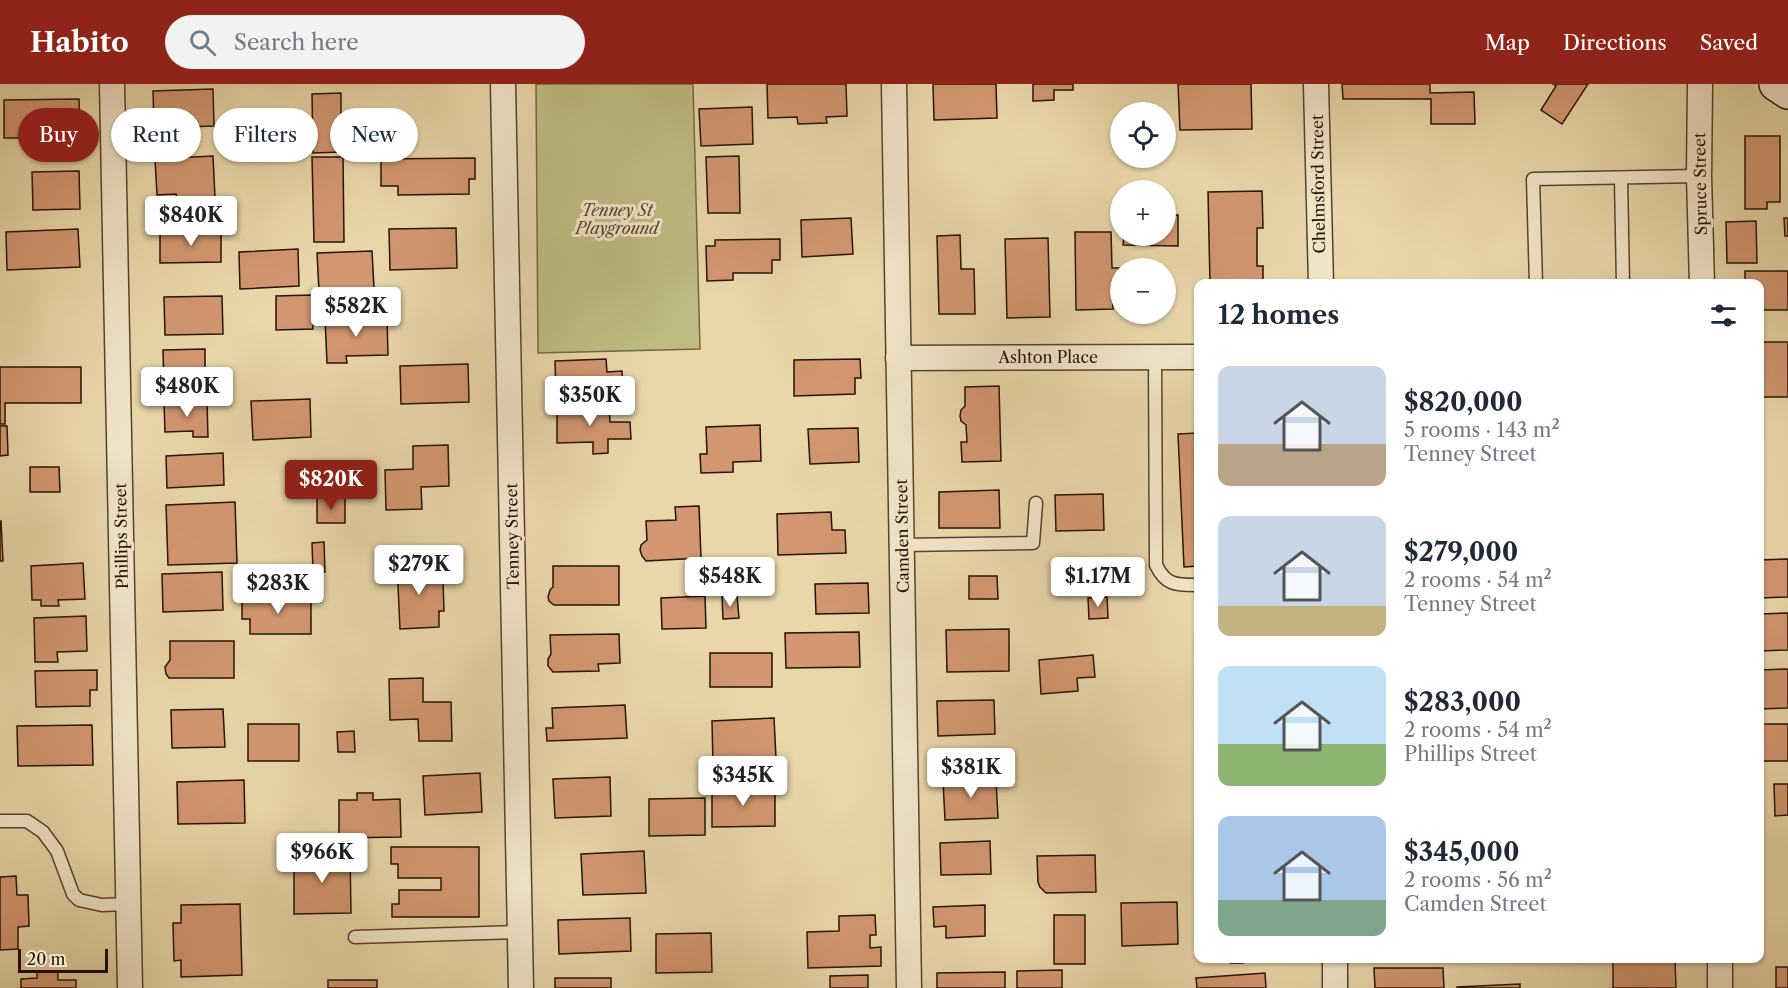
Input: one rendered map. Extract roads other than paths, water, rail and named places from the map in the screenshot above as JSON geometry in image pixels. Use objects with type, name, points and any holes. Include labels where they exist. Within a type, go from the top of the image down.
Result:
[{"type":"main road","points":[[1776,84],[1788,92]]},
{"type":"street","name":"Phillips Street","points":[[112,84],[130,988]]},
{"type":"street","name":"Tenney Street","points":[[503,84],[520,988]]},
{"type":"street","name":"Camden Street","points":[[894,84],[909,988]]},
{"type":"street","name":"Chelmsford Street","points":[[1316,84],[1321,279]]},
{"type":"street","name":"Spruce Street","points":[[1700,84],[1699,176],[1702,279]]},
{"type":"street","name":"Ashton Place","points":[[898,358],[1194,357]]},
{"type":"street","points":[[1335,963],[1335,988]]},
{"type":"street","points":[[1720,963],[1720,988]]},
{"type":"lane","points":[[1536,279],[1533,179],[1699,176]]},
{"type":"lane","points":[[1621,178],[1623,279]]},
{"type":"lane","points":[[1155,357],[1156,565],[1162,577],[1176,585],[1194,585]]},
{"type":"lane","points":[[902,545],[1033,543],[1036,503]]},
{"type":"lane","points":[[0,821],[27,820],[43,832],[57,851],[73,894],[79,900],[102,905],[128,904]]},
{"type":"lane","points":[[355,937],[519,932]]},
{"type":"park label","name":"Tenney St Playground","points":[[617,219]]}]
